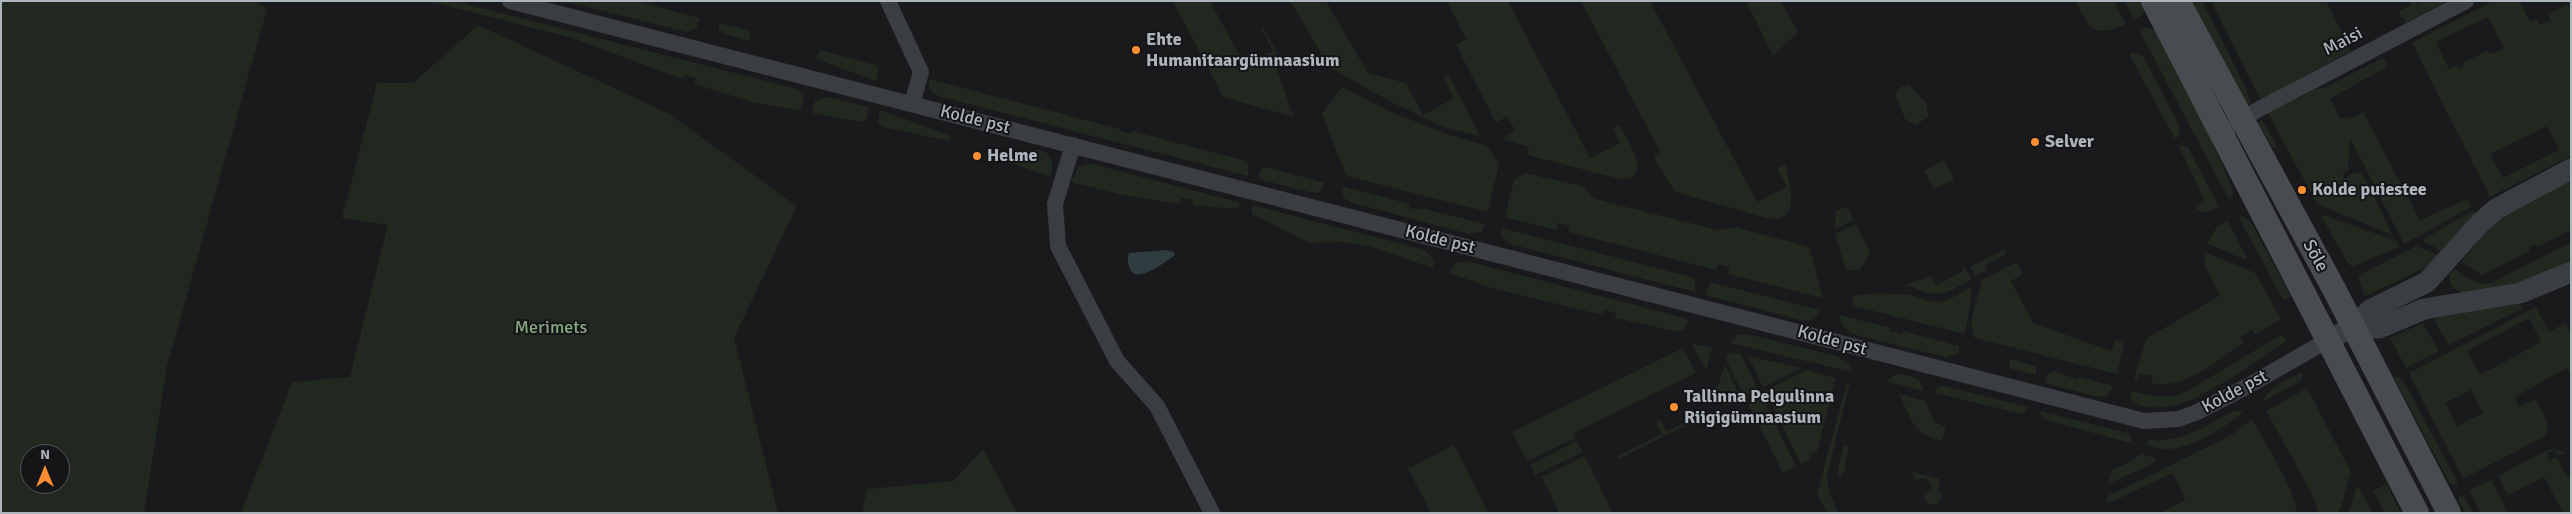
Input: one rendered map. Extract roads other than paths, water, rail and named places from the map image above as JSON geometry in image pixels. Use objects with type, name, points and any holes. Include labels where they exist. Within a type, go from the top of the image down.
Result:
[{"type":"main road","name":"Sõle","points":[[2154,1],[2353,327],[2449,513]]},
{"type":"main road","name":"Sõle","points":[[2178,1],[2231,126],[2254,199],[2417,513]]},
{"type":"street","name":"Kolde pst","points":[[510,1],[2144,421],[2178,419],[2195,413],[2246,387],[2353,327],[2370,310],[2427,282],[2450,259],[2488,215],[2571,169]]},
{"type":"street","points":[[888,1],[921,72],[912,104]]},
{"type":"street","name":"Maisi","points":[[2231,126],[2466,1]]},
{"type":"street","points":[[1073,145],[1055,204],[1058,246],[1116,361],[1157,406],[1212,513]]},
{"type":"street","points":[[2450,259],[2442,281],[2443,289],[2448,296],[2467,302]]},
{"type":"street","name":"Kolde pst","points":[[2353,327],[2379,328],[2424,309],[2520,293],[2571,272]]},
{"type":"place","name":"Ehte Humanitaargümnaasium","points":[[1136,50]]},
{"type":"place","name":"Selver","points":[[2035,142]]},
{"type":"place","name":"Helme","points":[[977,156]]},
{"type":"place","name":"Kolde puiestee","points":[[2302,190]]},
{"type":"place","name":"Tallinna Pelgulinna Riigigümnaasium","points":[[1674,407]]},
{"type":"park label","name":"Merimets","points":[[551,328]]}]
